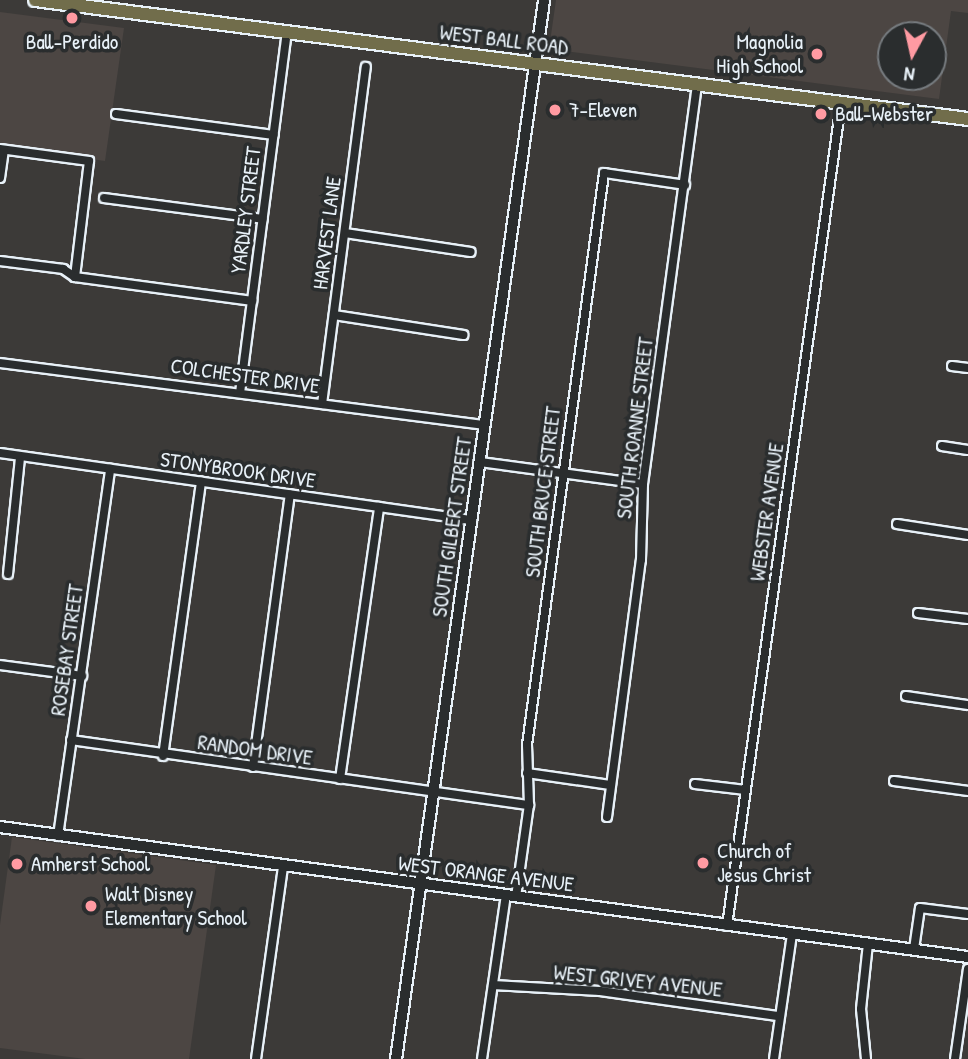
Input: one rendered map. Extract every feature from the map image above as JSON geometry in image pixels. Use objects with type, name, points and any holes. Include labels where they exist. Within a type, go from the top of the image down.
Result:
[{"type":"main road","name":"WEST BALL ROAD","points":[[34,0],[82,3],[287,32],[968,119]]},
{"type":"street","name":"SOUTH GILBERT STREET","points":[[396,1059],[544,0]]},
{"type":"street","name":"YARDLEY STREET","points":[[240,393],[287,32]]},
{"type":"street","name":"HARVEST LANE","points":[[322,404],[366,67]]},
{"type":"street","name":"SOUTH ROANNE STREET","points":[[607,817],[641,560],[643,484],[697,85]]},
{"type":"street","name":"WEBSTER AVENUE","points":[[727,926],[841,103]]},
{"type":"street","points":[[116,114],[274,135]]},
{"type":"street","points":[[0,178],[2,149],[89,161],[75,277]]},
{"type":"street","name":"SOUTH BRUCE STREET","points":[[482,1059],[493,985],[529,804],[527,773],[560,473],[604,173],[685,185]]},
{"type":"street","points":[[104,198],[263,219]]},
{"type":"street","points":[[345,233],[471,252]]},
{"type":"street","points":[[0,261],[63,269],[75,277],[252,301]]},
{"type":"street","points":[[334,315],[463,335]]},
{"type":"street","name":"COLCHESTER DRIVE","points":[[0,362],[485,425]]},
{"type":"street","points":[[952,366],[968,369]]},
{"type":"street","points":[[942,446],[968,450]]},
{"type":"street","name":"STONYBROOK DRIVE","points":[[0,453],[20,458],[472,520]]},
{"type":"street","points":[[8,574],[20,458]]},
{"type":"street","points":[[480,462],[643,484]]},
{"type":"street","name":"ROSEBAY STREET","points":[[58,836],[110,469]]},
{"type":"street","points":[[163,755],[201,482]]},
{"type":"street","points":[[253,767],[290,495]]},
{"type":"street","points":[[340,779],[379,507]]},
{"type":"street","points":[[897,524],[968,535]]},
{"type":"street","points":[[918,613],[968,619]]},
{"type":"street","points":[[0,665],[82,676]]},
{"type":"street","points":[[906,696],[968,705]]},
{"type":"street","name":"RANDOM DRIVE","points":[[71,740],[163,755],[529,804]]},
{"type":"street","points":[[527,773],[610,785]]},
{"type":"street","points":[[894,781],[968,791]]},
{"type":"street","points":[[695,784],[746,790]]},
{"type":"street","name":"WEST ORANGE AVENUE","points":[[0,827],[282,868],[968,957]]},
{"type":"street","points":[[256,1059],[282,868]]},
{"type":"street","points":[[914,949],[920,908],[968,914]]},
{"type":"street","points":[[774,1059],[792,934]]},
{"type":"street","points":[[866,1059],[861,1009],[868,944]]},
{"type":"street","points":[[955,1059],[968,968]]},
{"type":"street","name":"WEST GRIVEY AVENUE","points":[[493,985],[600,991],[779,1016]]},
{"type":"street","points":[[958,1037],[968,1038]]},
{"type":"shaded area","points":[[556,0],[968,0],[968,13],[951,11],[947,40],[947,21],[877,21],[877,91],[940,91],[939,99],[549,49]]},
{"type":"shaded area","points":[[0,12],[124,28],[105,161],[0,146]]},
{"type":"shaded area","points":[[12,837],[216,865],[189,1059],[85,1059],[0,1048],[0,925]]},
{"type":"place","name":"Ball-Perdido","points":[[72,18]]},
{"type":"place","name":"Magnolia High School","points":[[817,54]]},
{"type":"place","name":"7-Eleven","points":[[555,110]]},
{"type":"place","name":"Ball-Webster","points":[[821,114]]},
{"type":"place","name":"Church of Jesus Christ","points":[[703,863]]},
{"type":"place","name":"Amherst School","points":[[17,864]]},
{"type":"place","name":"Walt Disney Elementary School","points":[[91,906]]}]
